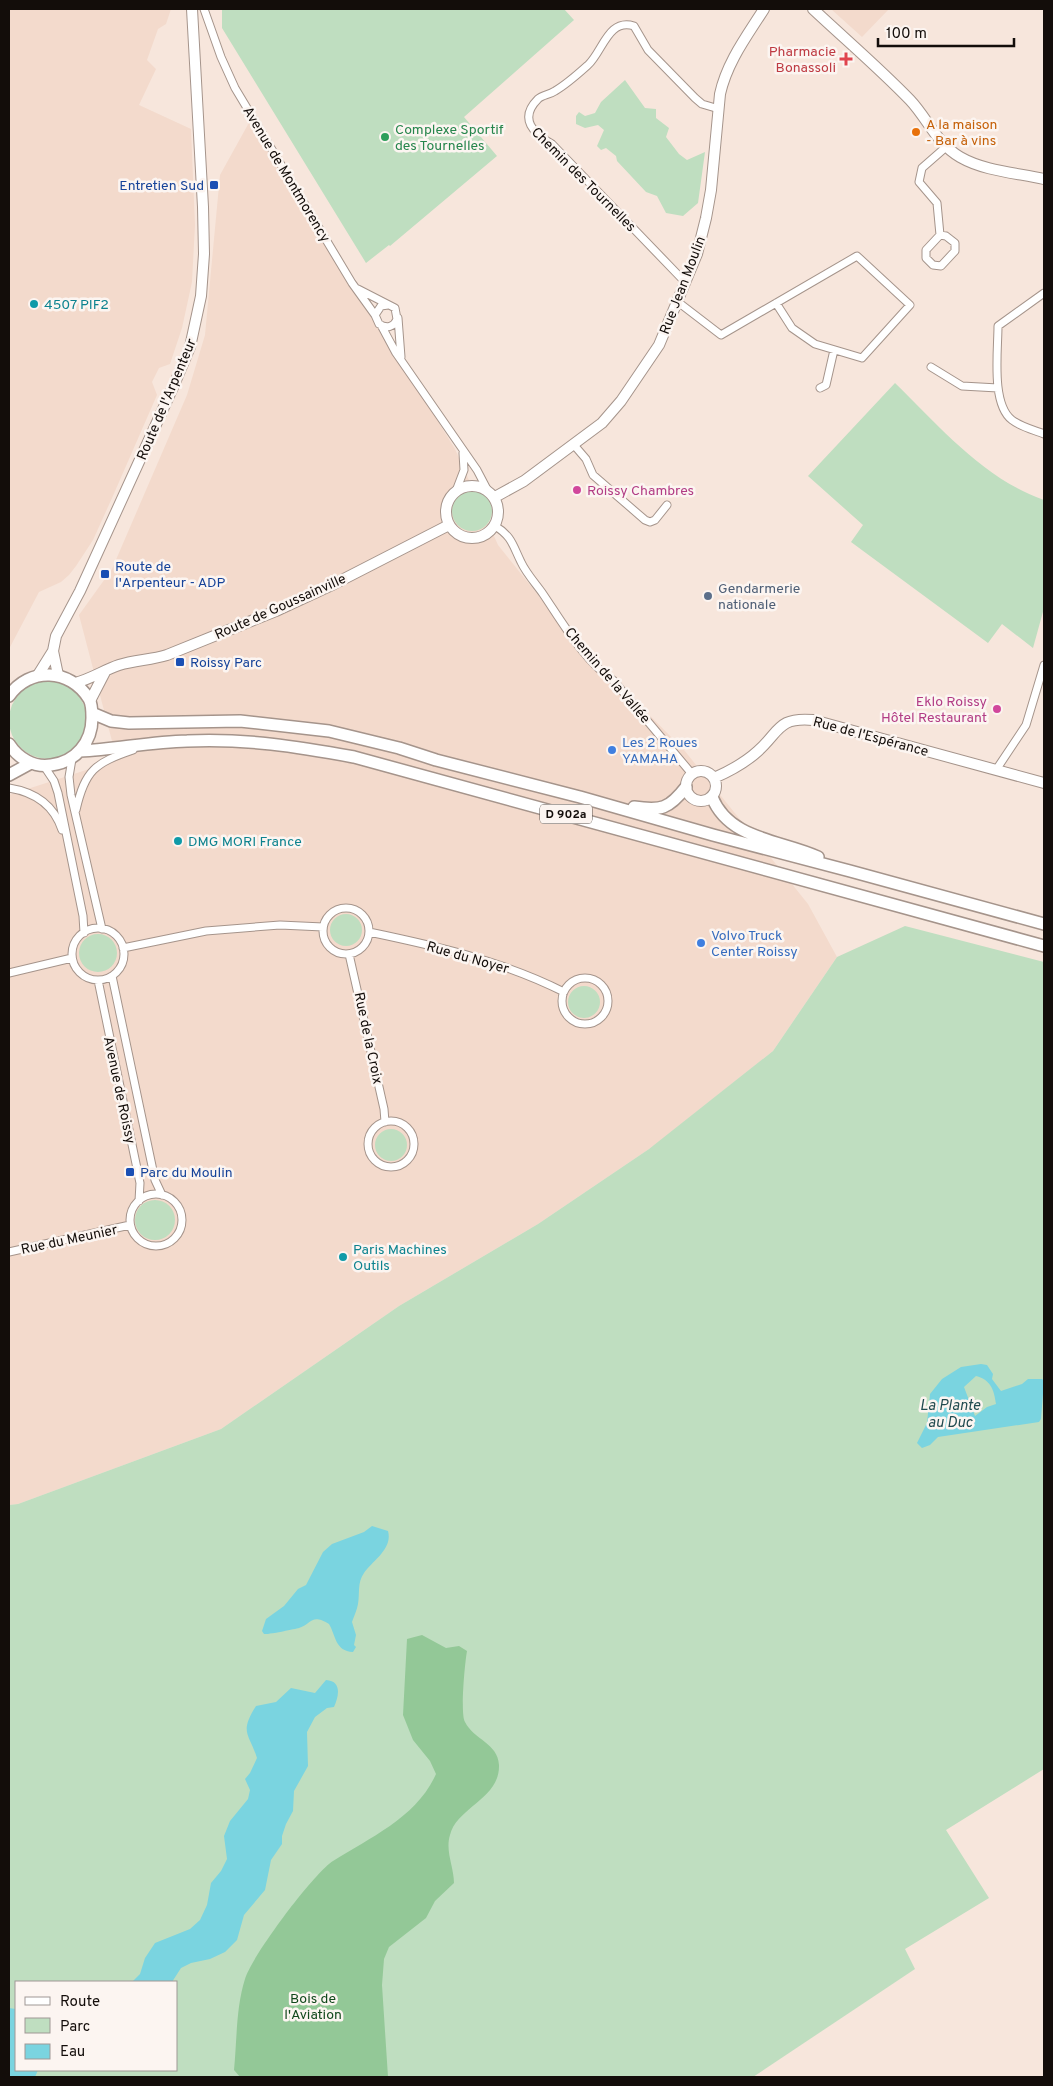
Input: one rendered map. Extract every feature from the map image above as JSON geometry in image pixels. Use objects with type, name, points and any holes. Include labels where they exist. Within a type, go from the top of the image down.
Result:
[{"type":"main road","points":[[9,696],[17,686],[27,679],[38,675],[58,675],[75,683],[90,701],[92,714],[92,727],[88,740],[76,755],[63,763],[44,766],[30,762],[21,757],[9,744]]},
{"type":"main road","name":"D 902a","points":[[92,714],[110,721],[129,724],[200,720],[240,721],[329,731],[580,797],[713,835],[850,870],[1044,924]]},
{"type":"main road","name":"D 902a","points":[[76,755],[150,743],[244,741],[298,746],[354,757],[1044,946]]},
{"type":"main road","points":[[9,776],[30,762]]},
{"type":"main road","points":[[580,797],[648,809],[666,807],[686,787]]},
{"type":"main road","points":[[712,797],[727,821],[740,830],[804,850],[850,870]]},
{"type":"street","name":"Route de l'Arpenteur","points":[[38,675],[53,651],[56,636],[80,591],[190,347],[201,296],[204,254],[192,9]]},
{"type":"street","name":"Avenue de Montmorency","points":[[204,9],[221,57],[235,88],[357,289],[375,315]]},
{"type":"street","name":"Avenue de Montmorency","points":[[209,9],[221,57]]},
{"type":"street","name":"Rue Jean Moulin","points":[[492,494],[508,492],[574,445],[602,422],[621,400],[659,345],[697,254],[710,203],[722,86],[730,64],[764,9]]},
{"type":"street","points":[[813,9],[912,102],[935,136],[946,147],[962,158],[993,169],[1044,179]]},
{"type":"street","name":"Chemin des Tournelles","points":[[685,282],[552,144],[538,136],[531,129],[528,119],[537,100],[553,92],[579,74],[592,61],[605,38],[620,26],[628,24],[634,26],[648,50],[695,98],[702,104],[719,109]]},
{"type":"street","points":[[940,235],[946,236],[955,243],[955,251],[941,266],[933,265],[926,258],[926,250],[940,235],[938,203],[919,182],[922,168],[946,147]]},
{"type":"street","points":[[678,302],[721,335],[776,303],[857,256],[910,305],[862,358],[815,344],[792,328],[776,303]]},
{"type":"street","points":[[357,289],[395,308],[398,316],[401,358]]},
{"type":"street","points":[[1044,293],[998,326],[998,388],[1004,411],[1013,421],[1044,434]]},
{"type":"street","points":[[388,305],[381,306],[375,315],[377,321],[492,494],[499,512],[495,526],[481,537],[463,537],[449,525],[446,517],[449,499],[456,491],[464,470],[462,450]]},
{"type":"street","points":[[381,326],[393,325],[398,316]]},
{"type":"street","points":[[820,388],[826,385],[834,350]]},
{"type":"street","points":[[932,367],[962,386],[998,388]]},
{"type":"street","points":[[574,445],[586,459],[593,475],[645,520],[650,522],[656,520],[667,506]]},
{"type":"street","points":[[456,491],[472,485],[480,486],[492,494]]},
{"type":"street","name":"Route de Goussainville","points":[[75,683],[90,680],[120,665],[153,660],[276,611],[334,584],[449,525]]},
{"type":"street","name":"Chemin de la Vallée","points":[[495,526],[502,530],[512,542],[521,562],[569,633],[602,672],[614,680],[692,774]]},
{"type":"street","name":"Route de l'Arpenteur","points":[[53,651],[58,675]]},
{"type":"street","points":[[996,770],[1026,725],[1044,665]]},
{"type":"street","points":[[90,701],[105,672]]},
{"type":"street","name":"Rue de l'Espérance","points":[[714,778],[735,769],[759,750],[785,722],[799,718],[813,720],[1044,783]]},
{"type":"street","points":[[76,810],[80,791],[94,770],[104,761],[150,743]]},
{"type":"street","points":[[76,755],[69,777],[71,794],[102,929]]},
{"type":"street","points":[[44,766],[54,781],[58,792],[84,933]]},
{"type":"street","points":[[702,771],[711,774],[714,778],[716,788],[712,797],[708,800],[698,801],[689,796],[686,782],[692,774],[702,771]]},
{"type":"street","points":[[9,788],[25,791],[45,802],[57,816],[68,846]]},
{"type":"street","points":[[348,907],[362,913],[369,925],[369,932],[363,947],[349,954],[335,952],[329,947],[322,934],[322,927],[329,914],[334,910],[348,907]]},
{"type":"street","points":[[123,948],[206,931],[280,925],[322,927]]},
{"type":"street","points":[[102,929],[115,935],[123,948],[122,964],[112,976],[98,980],[84,976],[74,965],[72,958],[74,944],[84,933],[90,930],[102,929]]},
{"type":"street","name":"Rue du Noyer","points":[[369,932],[445,949],[543,982],[564,992]]},
{"type":"street","name":"Rue de la Croix","points":[[349,954],[384,1110],[385,1122]]},
{"type":"street","points":[[9,973],[72,958]]},
{"type":"street","name":"Avenue de Roissy","points":[[112,976],[155,1180],[162,1195]]},
{"type":"street","points":[[580,978],[595,980],[606,990],[608,1005],[605,1012],[594,1022],[580,1023],[573,1020],[563,1008],[564,992],[573,981],[580,978]]},
{"type":"street","name":"Avenue de Roissy","points":[[98,980],[140,1183],[138,1200]]},
{"type":"street","points":[[385,1122],[400,1123],[406,1127],[413,1138],[414,1145],[410,1157],[396,1167],[379,1164],[369,1151],[368,1144],[373,1130],[385,1122]]},
{"type":"street","points":[[153,1194],[162,1195],[176,1204],[181,1211],[181,1228],[172,1242],[165,1245],[148,1246],[136,1238],[130,1226],[130,1216],[138,1200],[153,1194]]},
{"type":"street","name":"Rue du Meunier","points":[[9,1252],[130,1226]]},
{"type":"shaded area","points":[[9,9],[171,9],[166,24],[158,29],[147,60],[156,69],[139,105],[191,129],[195,225],[192,282],[182,328],[170,364],[159,368],[152,382],[157,395],[112,498],[93,540],[76,566],[61,582],[39,592],[9,649]]},
{"type":"shaded area","points":[[831,9],[889,9],[862,37]]},
{"type":"shaded area","points":[[251,119],[455,449],[498,545],[570,635],[684,750],[808,904],[837,957],[773,1051],[655,1145],[538,1224],[399,1306],[221,1429],[18,1504],[9,1505],[9,795],[117,760],[79,615],[112,569],[187,395],[205,335],[220,175]]},
{"type":"green space","name":"Complexe Sportif des Tournelles","points":[[222,9],[564,9],[574,20],[464,117],[497,156],[390,246],[366,263],[222,28]]},
{"type":"green space","points":[[625,80],[645,108],[656,109],[656,118],[669,128],[666,137],[679,154],[687,160],[705,152],[698,203],[683,216],[666,213],[657,196],[646,192],[617,161],[616,156],[606,148],[601,150],[597,146],[604,130],[598,125],[585,128],[576,124],[576,116],[579,112],[585,116],[595,113],[601,102]]},
{"type":"green space","points":[[895,383],[946,434],[982,465],[1022,491],[1044,500],[1044,608],[1033,648],[1002,624],[988,643],[851,542],[863,525],[808,476]]},
{"type":"green space","points":[[476,491],[483,494],[489,500],[492,511],[491,519],[483,528],[476,531],[468,531],[461,528],[453,519],[452,507],[455,500],[464,492]]},
{"type":"green space","points":[[40,681],[56,681],[70,687],[81,698],[87,712],[87,728],[81,742],[70,753],[56,759],[40,759],[26,753],[15,742],[9,728],[9,712],[15,698],[26,687]]},
{"type":"green space","points":[[346,914],[352,915],[357,919],[361,924],[361,936],[357,941],[352,945],[346,946],[340,945],[335,941],[331,936],[330,930],[331,924],[335,919],[340,915]]},
{"type":"green space","points":[[905,926],[1044,962],[1044,1769],[946,1830],[989,1898],[905,1949],[915,1969],[753,2077],[9,2077],[9,1505],[18,1504],[221,1429],[399,1306],[538,1224],[649,1149],[773,1051],[837,957]]},
{"type":"green space","points":[[98,934],[112,939],[117,953],[112,967],[98,972],[84,967],[79,953],[84,939]]},
{"type":"green space","points":[[584,986],[596,990],[600,1002],[596,1014],[584,1018],[572,1014],[568,1002],[572,990]]},
{"type":"green space","points":[[391,1129],[403,1133],[407,1145],[403,1157],[391,1161],[379,1157],[375,1145],[379,1133]]},
{"type":"green space","points":[[155,1200],[169,1206],[175,1220],[169,1234],[155,1240],[141,1234],[135,1220],[141,1206]]},
{"type":"green space","name":"Bois de l'Aviation","points":[[422,1635],[446,1648],[459,1646],[467,1651],[463,1688],[465,1722],[495,1752],[499,1765],[493,1786],[486,1795],[461,1817],[454,1825],[450,1835],[449,1853],[454,1883],[435,1901],[426,1918],[389,1947],[384,1959],[382,1985],[388,2077],[240,2077],[234,2070],[240,2001],[245,1979],[259,1953],[284,1916],[324,1869],[333,1861],[392,1825],[405,1814],[428,1789],[436,1774],[430,1761],[413,1740],[403,1715],[407,1639]]},
{"type":"water","name":"La Plante au Duc","points":[[987,1365],[993,1374],[992,1379],[1001,1391],[1022,1384],[1028,1379],[1042,1379],[1044,1381],[1041,1419],[1039,1422],[938,1437],[930,1445],[922,1448],[917,1443],[927,1423],[930,1394],[942,1379],[961,1367]],"holes":[[[976,1376],[991,1386],[996,1404],[987,1407],[975,1416],[964,1387]]]},
{"type":"water","points":[[372,1526],[388,1531],[389,1537],[385,1549],[364,1573],[360,1581],[358,1604],[352,1622],[356,1635],[354,1645],[356,1647],[353,1652],[339,1646],[329,1624],[319,1619],[312,1620],[299,1628],[264,1634],[262,1631],[266,1619],[284,1606],[298,1589],[306,1585],[323,1552],[332,1544],[364,1532]]},
{"type":"water","points":[[326,1680],[335,1683],[338,1690],[334,1707],[327,1708],[315,1717],[307,1732],[308,1766],[294,1791],[293,1811],[282,1836],[282,1844],[271,1860],[265,1890],[244,1915],[237,1940],[225,1952],[181,1968],[173,1981],[133,1981],[140,1974],[145,1958],[155,1943],[190,1929],[200,1920],[207,1905],[211,1883],[221,1871],[227,1859],[224,1836],[230,1821],[248,1799],[250,1790],[245,1779],[257,1758],[247,1733],[247,1728],[256,1706],[276,1702],[291,1688],[315,1693]]},
{"type":"water","points":[[9,2008],[15,2009],[15,2071],[38,2071],[35,2077],[9,2077]]},
{"type":"place","name":"Pharmacie Bonassoli","points":[[846,59]]},
{"type":"place","name":"A la maison - Bar à vins","points":[[916,132]]},
{"type":"place","name":"Complexe Sportif des Tournelles","points":[[385,137]]},
{"type":"place","name":"Entretien Sud","points":[[214,185]]},
{"type":"place","name":"4507 PIF2","points":[[34,304]]},
{"type":"place","name":"Roissy Chambres","points":[[577,490]]},
{"type":"place","name":"Route de l'Arpenteur - ADP","points":[[105,574]]},
{"type":"place","name":"Gendarmerie nationale","points":[[708,596]]},
{"type":"place","name":"Roissy Parc","points":[[180,662]]},
{"type":"place","name":"Eklo Roissy Hôtel Restaurant","points":[[997,709]]},
{"type":"place","name":"Les 2 Roues YAMAHA","points":[[612,750]]},
{"type":"place","name":"DMG MORI France","points":[[178,841]]},
{"type":"place","name":"Volvo Truck Center Roissy","points":[[701,943]]},
{"type":"place","name":"Parc du Moulin","points":[[130,1172]]},
{"type":"place","name":"Paris Machines Outils","points":[[343,1257]]}]
